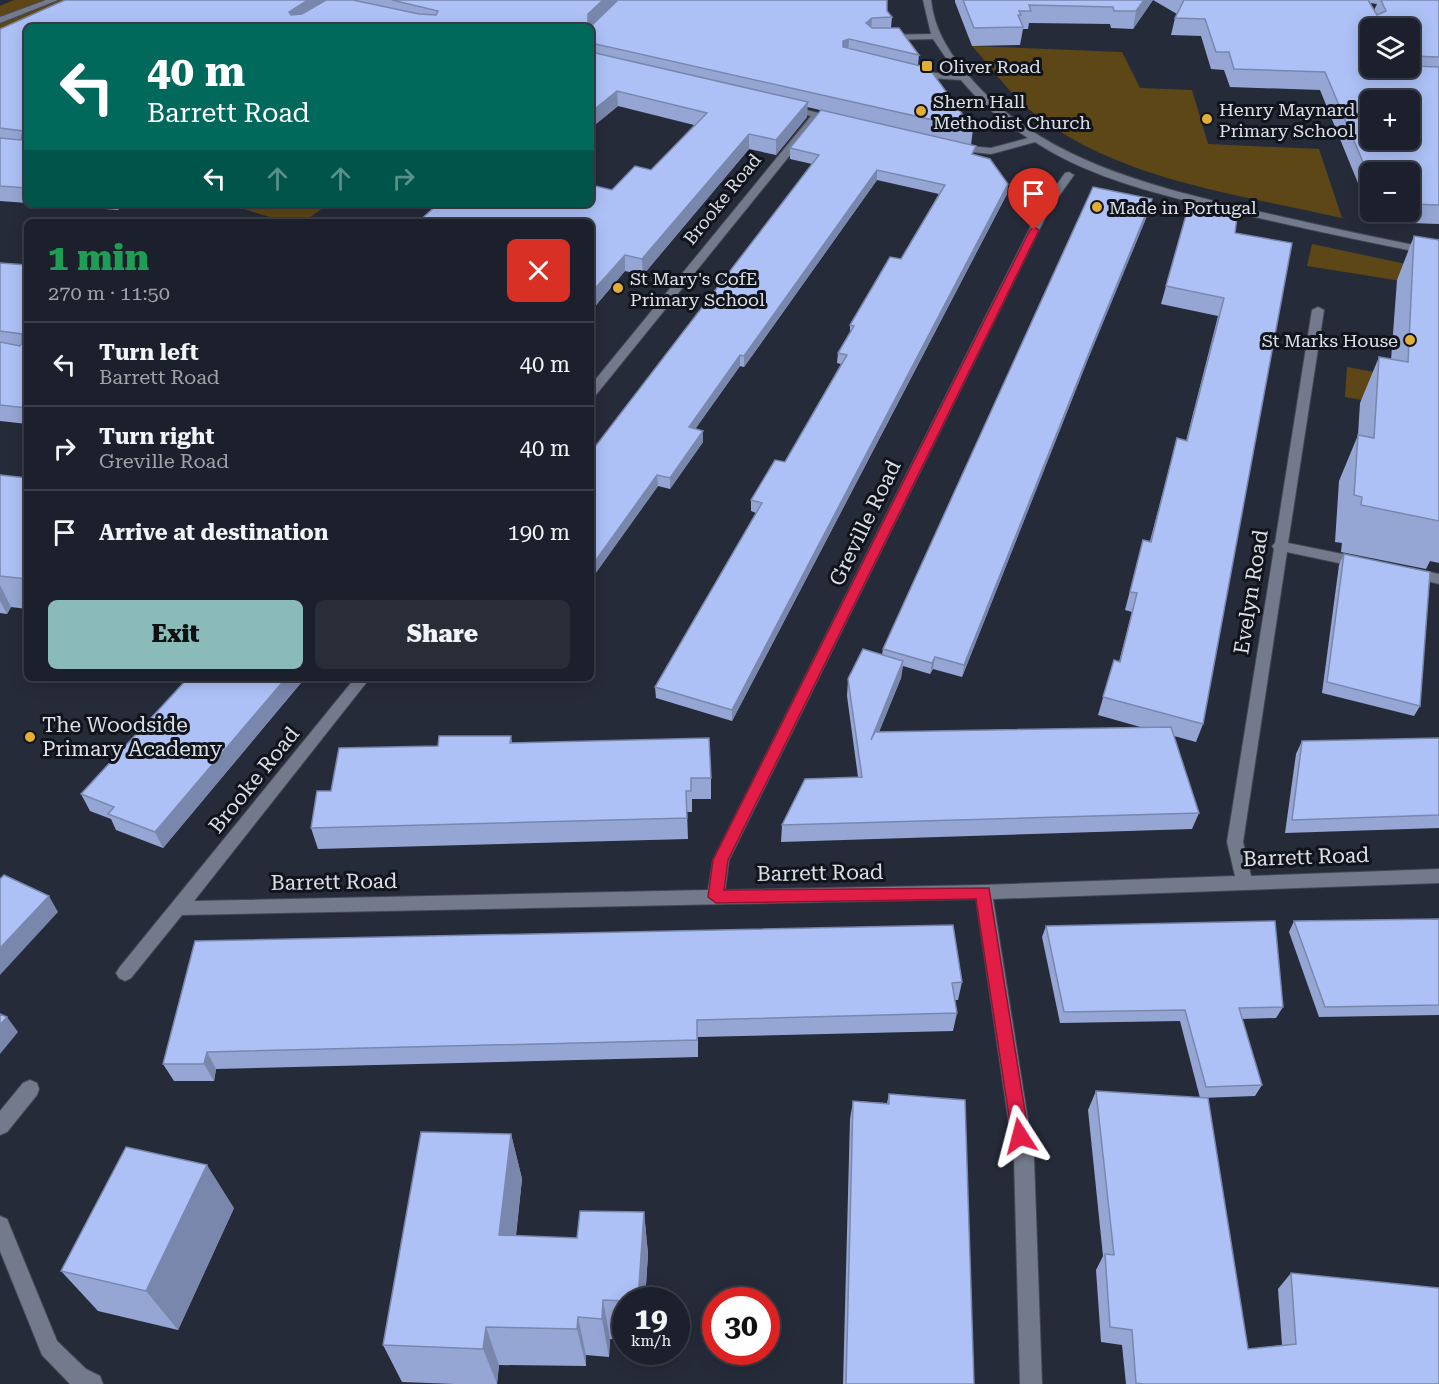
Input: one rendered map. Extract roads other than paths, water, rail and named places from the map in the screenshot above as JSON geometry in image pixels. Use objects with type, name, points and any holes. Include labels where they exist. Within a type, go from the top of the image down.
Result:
[{"type":"street","points":[[0,20],[54,0]]},
{"type":"street","points":[[927,0],[927,16],[935,36],[962,77],[986,101],[1035,139],[1082,163],[1162,193],[1439,253]]},
{"type":"street","points":[[872,38],[935,36]]},
{"type":"street","points":[[905,72],[928,78],[962,77]]},
{"type":"street","points":[[777,106],[852,123]]},
{"type":"street","name":"Brooke Road","points":[[594,389],[817,115]]},
{"type":"street","points":[[945,145],[976,151],[991,151],[1035,139]]},
{"type":"street","name":"Greville Road","points":[[716,897],[721,860],[1044,210],[1069,175]]},
{"type":"street","name":"Evelyn Road","points":[[1244,881],[1235,842],[1318,310]]},
{"type":"street","points":[[1280,546],[1371,565]]},
{"type":"street","points":[[1393,570],[1439,579]]},
{"type":"street","name":"Brooke Road","points":[[179,908],[361,681]]},
{"type":"street","name":"Barrett Road","points":[[179,908],[983,892],[1244,881],[1439,876]]},
{"type":"street","points":[[983,892],[1024,1158],[1031,1384]]},
{"type":"street","points":[[125,973],[179,908]]},
{"type":"street","points":[[0,1126],[30,1089]]},
{"type":"street","points":[[0,1226],[49,1348],[78,1377],[92,1384]]},
{"type":"place","name":"Oliver Road","points":[[927,66]]},
{"type":"place","name":"Shern Hall Methodist Church","points":[[921,111]]},
{"type":"place","name":"Henry Maynard Primary School","points":[[1207,119]]},
{"type":"place","name":"Made in Portugal","points":[[1097,207]]},
{"type":"place","name":"St Mary's CofE Primary School","points":[[618,288]]},
{"type":"place","name":"St Marks House","points":[[1410,340]]},
{"type":"place","name":"The Woodside Primary Academy","points":[[30,737]]}]
